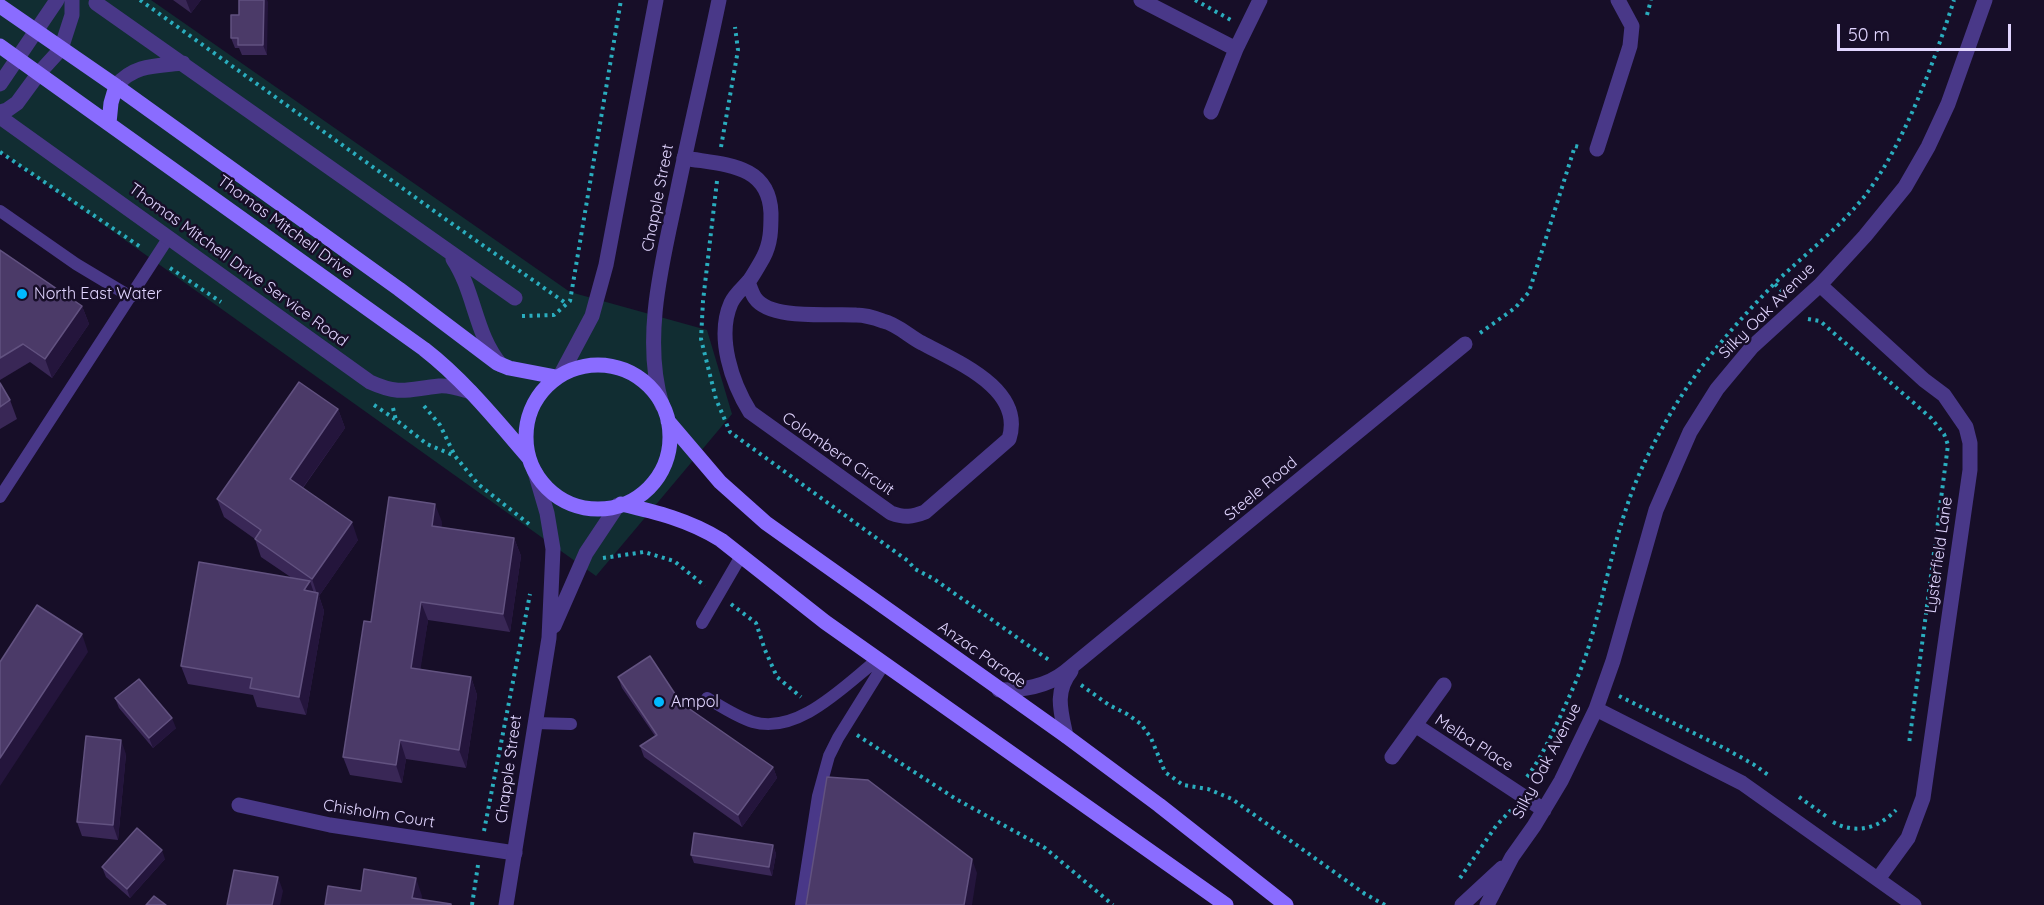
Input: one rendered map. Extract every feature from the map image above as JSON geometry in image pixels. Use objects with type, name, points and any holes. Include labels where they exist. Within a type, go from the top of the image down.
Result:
[{"type":"main road","name":"Thomas Mitchell Drive","points":[[0,6],[116,86],[501,365],[522,371],[559,375]]},
{"type":"main road","name":"Thomas Mitchell Drive","points":[[0,46],[416,342],[454,373],[532,465]]},
{"type":"main road","points":[[109,123],[116,86]]},
{"type":"main road","points":[[593,366],[620,370],[650,387],[662,405],[668,421],[669,447],[663,467],[643,492],[619,504],[596,508],[568,504],[552,492],[532,465],[526,449],[525,431],[531,411],[540,394],[559,375],[569,370],[593,366]]},
{"type":"main road","name":"Anzac Parade","points":[[668,421],[720,482],[748,509],[1066,736],[1159,805],[1286,905]]},
{"type":"main road","points":[[619,504],[668,515],[692,524],[721,540],[880,662],[1226,905]]},
{"type":"street","points":[[0,84],[57,0]]},
{"type":"street","points":[[0,114],[17,103],[39,73],[62,49],[72,15],[72,0]]},
{"type":"street","points":[[559,375],[582,335],[597,302],[656,0]]},
{"type":"street","name":"Chapple Street","points":[[662,405],[654,370],[656,304],[684,158],[719,0]]},
{"type":"street","points":[[1141,0],[1236,49]]},
{"type":"street","points":[[1210,112],[1236,49],[1260,0]]},
{"type":"street","points":[[1597,149],[1630,46],[1632,26],[1618,0]]},
{"type":"street","name":"Silky Oak Avenue","points":[[1487,905],[1512,857],[1561,781],[1596,709],[1604,690],[1656,510],[1690,432],[1724,381],[1752,347],[1820,285],[1865,236],[1905,187],[1928,147],[1948,104],[1985,0]]},
{"type":"street","points":[[96,3],[515,298]]},
{"type":"street","points":[[116,86],[126,75],[138,70],[183,63]]},
{"type":"street","name":"Thomas Mitchell Drive Service Road","points":[[0,114],[363,377],[383,388],[396,391],[406,392],[447,386],[471,392]]},
{"type":"street","name":"Colombera Circuit","points":[[684,158],[728,165],[754,175],[765,186],[770,202],[771,229],[764,257],[731,303],[726,324],[727,354],[739,395],[750,412],[891,513],[904,518],[925,512],[1009,439],[1012,429],[1009,409],[996,389],[981,376],[886,321],[858,315],[787,314],[756,300],[748,282]]},
{"type":"street","points":[[448,252],[466,282],[488,345],[501,365]]},
{"type":"street","name":"Lysterfield Lane","points":[[1820,285],[1944,396],[1966,427],[1970,443],[1970,470],[1923,798],[1908,838],[1878,879]]},
{"type":"street","name":"Steele Road","points":[[999,690],[1019,689],[1047,683],[1059,677],[1465,344]]},
{"type":"street","name":"Chapple Street","points":[[506,905],[549,638],[552,539],[546,507],[532,465]]},
{"type":"street","name":"Chapple Street","points":[[549,638],[586,553],[619,504]]},
{"type":"street","name":"Steele Road","points":[[1066,736],[1060,705],[1060,690],[1068,674],[1079,662]]},
{"type":"street","name":"Melba Place","points":[[1392,757],[1444,685]]},
{"type":"street","points":[[1596,709],[1742,783],[1914,905]]},
{"type":"street","name":"Melba Place","points":[[1416,725],[1544,810]]},
{"type":"street","name":"Chisholm Court","points":[[239,805],[330,825],[515,853]]},
{"type":"street","name":"Silky Oak Avenue","points":[[1462,905],[1512,857]]},
{"type":"lane","points":[[0,211],[76,264],[131,297]]},
{"type":"lane","points":[[0,497],[169,237]]},
{"type":"lane","points":[[702,622],[741,556]]},
{"type":"lane","points":[[707,699],[745,719],[772,725],[790,721],[815,708],[880,662]]},
{"type":"lane","points":[[801,905],[822,777],[829,756],[880,662]]},
{"type":"lane","points":[[534,723],[571,724]]},
{"type":"path","points":[[140,0],[451,224],[567,304]]},
{"type":"path","points":[[520,316],[550,316],[561,311],[570,301],[621,0]]},
{"type":"path","points":[[1195,0],[1246,28]]},
{"type":"path","points":[[1465,344],[1515,308],[1529,292],[1575,146],[1597,149]]},
{"type":"path","points":[[0,152],[224,304]]},
{"type":"path","points":[[1775,284],[1809,320],[1820,321],[1931,418],[1944,434],[1948,445],[1909,746]]},
{"type":"path","points":[[422,389],[424,407],[440,424],[455,456],[478,484],[512,512],[552,539]]},
{"type":"path","points":[[396,391],[393,406],[396,420]]},
{"type":"path","points":[[367,400],[427,444],[455,456]]},
{"type":"path","points":[[586,553],[610,559],[644,552],[674,561],[756,623],[777,677],[815,708]]},
{"type":"path","points":[[472,905],[480,848],[532,586]]},
{"type":"path","points":[[1577,678],[1622,697],[1724,748],[1753,764],[1772,778]]},
{"type":"path","points":[[845,726],[956,799],[1045,848],[1113,905]]},
{"type":"path","points":[[1790,791],[1832,821],[1848,828],[1868,828],[1878,825],[1896,810],[1900,801]]},
{"type":"green space","points":[[0,0],[151,0],[570,292],[707,330],[732,414],[596,576],[0,151]]},
{"type":"building","points":[[239,0],[264,0],[263,45],[238,45],[238,38],[231,38],[231,15],[239,15]]},
{"type":"building","name":"North East Water","points":[[0,250],[82,306],[45,359],[23,344],[0,358]]},
{"type":"building","points":[[299,382],[338,409],[290,479],[352,522],[312,579],[255,539],[261,530],[217,499]]},
{"type":"building","points":[[0,383],[10,400],[0,407]]},
{"type":"building","points":[[389,497],[435,504],[432,526],[514,538],[503,614],[421,602],[411,668],[471,677],[459,750],[400,740],[396,765],[343,757],[364,621],[371,622]]},
{"type":"building","points":[[199,562],[310,581],[304,590],[318,593],[299,697],[250,688],[252,678],[181,666]]},
{"type":"building","points":[[37,605],[82,634],[0,758],[0,662]]},
{"type":"building","points":[[650,656],[681,703],[773,767],[738,815],[640,746],[657,735],[618,677]]},
{"type":"building","points":[[139,679],[172,718],[149,738],[115,698]]},
{"type":"building","points":[[86,736],[121,740],[113,825],[77,822]]},
{"type":"building","points":[[827,777],[868,780],[972,859],[964,905],[806,905]]},
{"type":"building","points":[[137,828],[162,850],[127,889],[102,867]]},
{"type":"building","points":[[694,833],[773,845],[769,867],[691,855]]},
{"type":"building","points":[[364,869],[416,878],[412,898],[451,905],[325,905],[328,886],[361,891]]},
{"type":"building","points":[[234,870],[278,877],[272,905],[227,905]]},
{"type":"building","points":[[154,896],[166,905],[146,905]]},
{"type":"place","name":"North East Water","points":[[22,294]]},
{"type":"place","name":"Ampol","points":[[659,702]]}]
